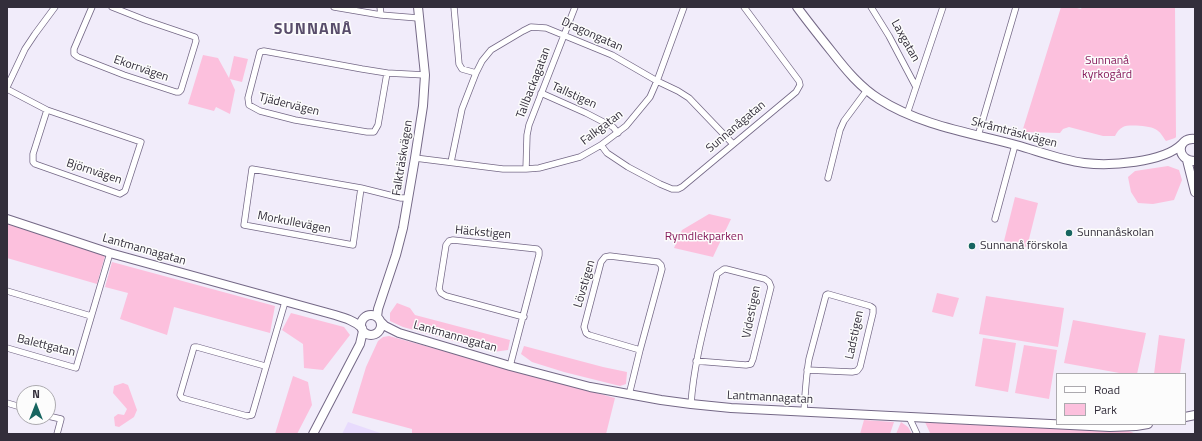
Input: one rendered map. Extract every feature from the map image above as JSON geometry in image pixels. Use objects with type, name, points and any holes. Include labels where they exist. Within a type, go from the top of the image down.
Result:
[{"type":"street","points":[[7,88],[25,49],[55,7]]},
{"type":"street","name":"Ekorrvägen","points":[[92,7],[74,49],[74,54],[78,57],[124,75],[179,92],[181,90],[196,41],[195,37],[112,7]]},
{"type":"street","points":[[334,7],[381,15],[418,18]]},
{"type":"street","points":[[380,7],[381,15]]},
{"type":"street","name":"Falkträskvägen","points":[[374,316],[396,255],[409,198],[423,106],[425,75],[418,7]]},
{"type":"street","points":[[454,7],[459,64],[462,69],[476,73]]},
{"type":"street","name":"Tallbackagatan","points":[[526,170],[527,135],[529,125],[575,7]]},
{"type":"street","name":"Falkgatan","points":[[415,158],[503,169],[526,170],[580,157],[618,133],[630,122],[650,97],[684,7]]},
{"type":"street","name":"Sunnanågatan","points":[[601,145],[608,153],[628,167],[660,184],[672,189],[678,189],[796,92],[800,85],[799,81],[744,7]]},
{"type":"street","name":"Skråmträskvägen","points":[[797,7],[840,62],[867,90],[878,99],[902,112],[937,124],[1061,158],[1095,164],[1119,164],[1163,155],[1179,147],[1190,139],[1195,139]]},
{"type":"street","name":"Laxgatan","points":[[871,7],[892,41],[916,87]]},
{"type":"street","points":[[908,114],[944,7]]},
{"type":"street","points":[[978,136],[1016,7]]},
{"type":"street","name":"Dragongatan","points":[[451,162],[462,109],[482,61],[491,50],[523,31],[531,28],[542,27],[612,55],[690,98],[733,144]]},
{"type":"street","name":"Tjädervägen","points":[[387,73],[378,126],[374,132],[295,120],[260,111],[248,105],[248,98],[260,52],[387,73],[425,75]]},
{"type":"street","name":"Björnvägen","points":[[7,88],[48,110],[142,142],[125,191],[120,194],[33,162],[33,154],[48,110]]},
{"type":"street","points":[[828,178],[840,130],[844,121],[867,90]]},
{"type":"street","name":"Tallstigen","points":[[541,94],[586,113],[613,127],[618,133]]},
{"type":"street","points":[[1182,144],[1181,152],[1189,160],[1194,188]]},
{"type":"street","points":[[995,219],[1015,145]]},
{"type":"street","name":"Skråmträskvägen","points":[[1163,155],[1189,160]]},
{"type":"street","name":"Morkullevägen","points":[[361,188],[353,245],[244,225],[252,169],[361,188],[401,198],[409,198]]},
{"type":"street","points":[[1194,188],[1195,174]]},
{"type":"street","name":"Lantmannagatan","points":[[7,218],[110,253],[346,319],[358,324],[368,332],[399,334],[510,366],[590,387],[629,395],[690,404],[731,408],[1056,424]]},
{"type":"street","name":"Häckstigen","points":[[510,366],[524,317],[540,255],[539,251],[537,249],[453,240],[449,241],[446,245],[439,289],[441,293],[446,296],[524,317]]},
{"type":"street","name":"Balettgatan","points":[[7,348],[76,368],[110,253]]},
{"type":"street","name":"Lövstigen","points":[[629,395],[662,266],[658,262],[610,256],[606,257],[601,262],[584,328],[585,331],[589,335],[640,350]]},
{"type":"street","name":"Videstigen","points":[[690,404],[696,361],[717,274],[726,269],[765,279],[769,282],[771,287],[751,364],[746,365],[696,361]]},
{"type":"street","points":[[7,291],[91,316]]},
{"type":"street","name":"Ladstigen","points":[[804,412],[807,370],[826,295],[828,294],[873,308],[858,371],[807,370]]},
{"type":"street","points":[[265,366],[197,346],[194,347],[180,395],[182,398],[247,416],[252,415],[265,366],[285,302]]},
{"type":"street","points":[[374,316],[381,328],[380,331],[368,332],[362,322],[374,316]]},
{"type":"street","name":"Lantmannagatan","points":[[346,319],[356,320],[374,316],[384,326],[399,334]]},
{"type":"street","points":[[313,434],[360,344],[368,332]]},
{"type":"street","points":[[909,417],[917,434]]},
{"type":"street","points":[[56,418],[61,420],[57,434]]},
{"type":"street","name":"Lantmannagatan","points":[[1070,425],[1110,427],[1142,425]]},
{"type":"shaded area","points":[[348,422],[383,434],[342,434]]},
{"type":"green space","name":"Sunnanå kyrkogård","points":[[1061,7],[1081,9],[1082,7],[1175,7],[1175,138],[1166,141],[1155,129],[1134,126],[1123,127],[1115,136],[1103,136],[1069,127],[1063,129],[1060,133],[1022,132]]},
{"type":"green space","points":[[203,55],[218,58],[229,78],[234,56],[248,59],[242,82],[230,79],[235,90],[230,114],[216,107],[214,111],[188,104]]},
{"type":"green space","points":[[1168,166],[1179,170],[1182,180],[1174,200],[1153,204],[1138,203],[1131,192],[1128,177],[1135,171]]},
{"type":"green space","points":[[1015,197],[1038,203],[1027,247],[1004,241]]},
{"type":"green space","name":"Rymdlekparken","points":[[709,214],[731,219],[713,257],[674,248],[682,230]]},
{"type":"green space","points":[[7,222],[105,256],[97,284],[7,258]]},
{"type":"green space","points":[[112,262],[275,306],[270,333],[174,307],[167,335],[120,319],[128,293],[105,287]]},
{"type":"green space","points":[[937,293],[959,298],[953,317],[932,312]]},
{"type":"green space","points":[[986,296],[1064,308],[1058,347],[979,334]]},
{"type":"green space","points":[[397,303],[410,308],[415,315],[510,340],[508,350],[493,352],[403,327],[390,321],[390,313]]},
{"type":"green space","points":[[291,313],[344,327],[350,335],[323,370],[304,368],[303,344],[282,330]]},
{"type":"green space","points":[[1073,320],[1146,333],[1137,373],[1119,373],[1064,363]]},
{"type":"green space","points":[[1159,335],[1185,339],[1180,373],[1154,373]]},
{"type":"green space","points":[[389,336],[615,398],[606,434],[412,434],[412,429],[352,413],[366,367],[378,341],[383,337]]},
{"type":"green space","points":[[983,338],[1016,343],[1008,392],[975,386]]},
{"type":"green space","points":[[1024,345],[1057,350],[1049,399],[1015,393]]},
{"type":"green space","points":[[524,346],[627,372],[626,384],[620,386],[564,372],[532,362],[521,354]]},
{"type":"green space","points":[[293,376],[308,382],[312,405],[297,434],[275,434]]},
{"type":"green space","points":[[123,383],[128,385],[137,410],[134,417],[119,427],[115,426],[114,417],[118,414],[124,415],[127,409],[113,393],[114,386]]},
{"type":"green space","points":[[864,420],[894,422],[890,434],[860,434]]},
{"type":"green space","points":[[931,421],[1129,431],[1136,434],[932,434],[930,433],[925,422]]},
{"type":"green space","points":[[901,422],[908,427],[912,434],[896,434]]},
{"type":"place","name":"Sunnanåskolan","points":[[1069,233]]},
{"type":"place","name":"Sunnanå förskola","points":[[972,246]]},
{"type":"district","name":"SUNNANÅ","points":[[313,30]]}]
